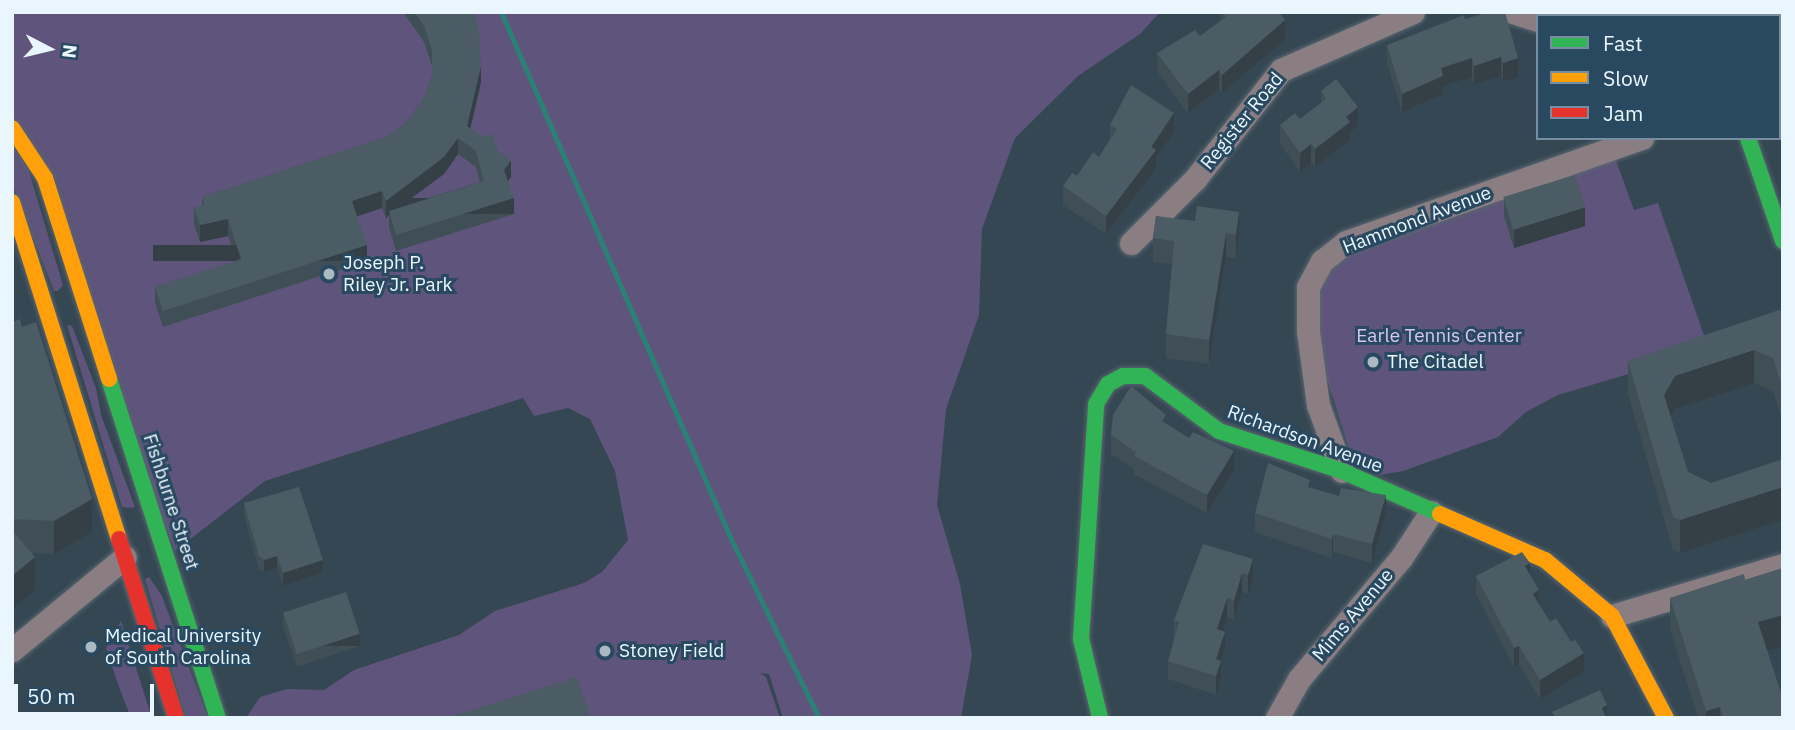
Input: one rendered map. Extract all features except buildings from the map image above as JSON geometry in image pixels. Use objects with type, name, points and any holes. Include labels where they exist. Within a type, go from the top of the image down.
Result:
[{"type":"main road","points":[[12,128],[45,178],[65,304],[124,553],[176,718]]},
{"type":"main road","points":[[1749,140],[1783,242]]},
{"type":"main road","points":[[12,202],[65,304]]},
{"type":"main road","name":"Fishburne Street","points":[[65,304],[153,516],[218,718]]},
{"type":"main road","name":"Richardson Avenue","points":[[1100,718],[1081,639],[1096,404],[1108,384],[1123,376],[1145,376],[1219,431],[1342,471],[1545,560],[1612,616],[1666,718]]},
{"type":"main road","points":[[124,553],[153,516]]},
{"type":"street","name":"Register Road","points":[[1131,243],[1195,179],[1280,70],[1413,12]]},
{"type":"street","points":[[1513,12],[1536,19]]},
{"type":"street","name":"Hammond Avenue","points":[[1342,471],[1318,405],[1307,331],[1308,287],[1322,261],[1346,242],[1636,140]]},
{"type":"street","name":"Mims Avenue","points":[[1277,718],[1299,679],[1409,546],[1431,512]]},
{"type":"street","points":[[12,650],[124,553]]},
{"type":"street","points":[[1612,616],[1783,565]]},
{"type":"green space","points":[[12,12],[1160,12],[1140,34],[1078,76],[1015,138],[982,229],[979,315],[946,409],[937,505],[960,584],[972,655],[961,718],[783,718],[769,674],[760,673],[766,677],[780,718],[246,718],[260,697],[287,689],[324,690],[354,670],[459,635],[495,611],[584,583],[602,572],[628,540],[615,471],[590,419],[568,408],[534,416],[523,398],[265,481],[175,551],[12,114]]},
{"type":"green space","points":[[12,145],[28,168],[63,285],[58,291],[54,291],[12,184]]},
{"type":"green space","name":"Earle Tennis Center","points":[[1614,155],[1634,210],[1658,203],[1709,350],[1558,395],[1526,412],[1498,437],[1403,471],[1380,475],[1353,461],[1318,351],[1316,307],[1325,276],[1341,255]]},
{"type":"green space","points":[[67,325],[72,326],[96,388],[101,415],[135,507],[122,507]]},
{"type":"green space","points":[[149,577],[162,596],[208,718],[186,718],[145,579]]},
{"type":"green space","points":[[121,621],[152,718],[131,718],[106,648]]},
{"type":"waterway","points":[[501,12],[731,539],[819,718]]},
{"type":"traffic: fast","points":[[1749,140],[1783,241]]},
{"type":"traffic: fast","points":[[1100,718],[1081,639],[1096,404],[1108,384],[1123,376],[1145,376],[1219,431],[1342,471],[1440,514]]},
{"type":"traffic: fast","points":[[109,379],[218,718]]},
{"type":"traffic: slow","points":[[12,128],[45,178],[109,379]]},
{"type":"traffic: slow","points":[[12,202],[119,539]]},
{"type":"traffic: slow","points":[[1440,514],[1545,560],[1612,616],[1666,718]]},
{"type":"traffic: jam","points":[[119,539],[176,718]]},
{"type":"place","name":"Joseph P. Riley Jr. Park","points":[[329,274]]},
{"type":"place","name":"The Citadel","points":[[1373,362]]},
{"type":"place","name":"Medical University of South Carolina","points":[[91,647]]},
{"type":"place","name":"Stoney Field","points":[[605,651]]}]
